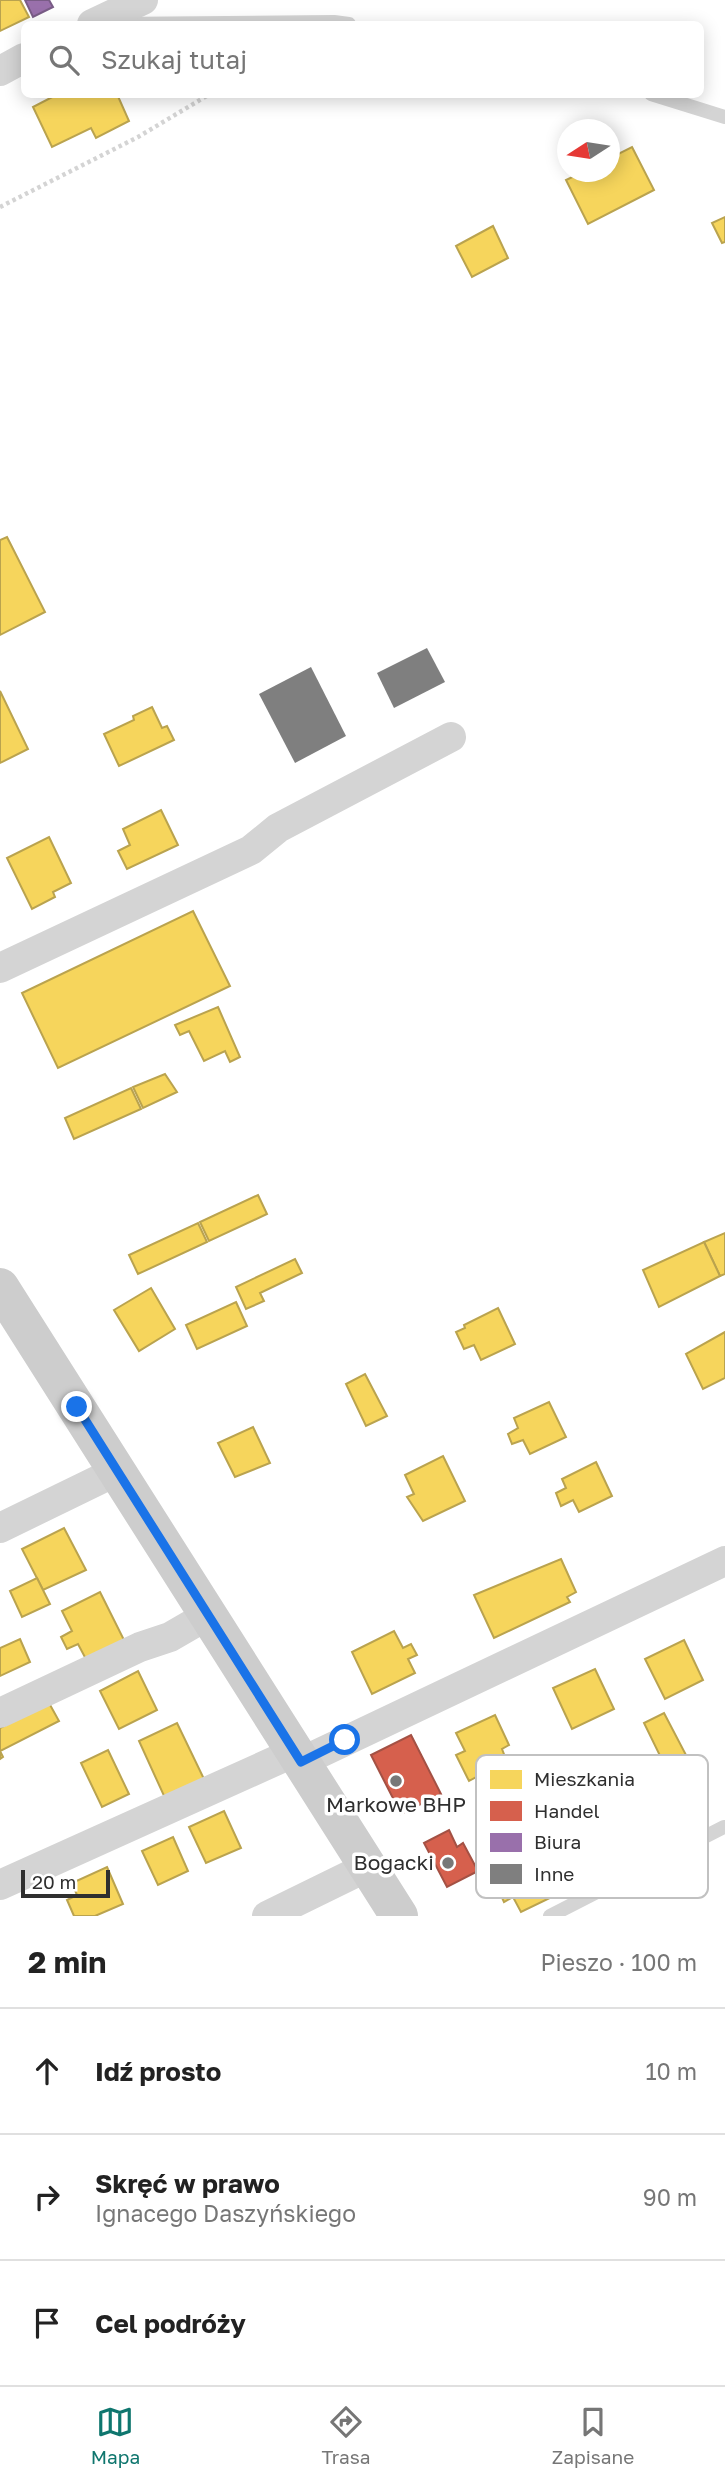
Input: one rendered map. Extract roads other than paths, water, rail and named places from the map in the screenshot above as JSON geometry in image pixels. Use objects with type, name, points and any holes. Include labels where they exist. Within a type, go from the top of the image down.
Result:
[{"type":"main road","points":[[0,1287],[398,1916]]},
{"type":"street","points":[[106,16],[143,0]]},
{"type":"street","points":[[0,71],[21,60]]},
{"type":"street","points":[[0,968],[251,850],[278,828],[451,737]]},
{"type":"street","points":[[0,1528],[117,1471]]},
{"type":"street","points":[[0,1885],[298,1757],[725,1562]]},
{"type":"street","points":[[0,1713],[140,1647],[170,1637],[208,1615]]},
{"type":"street","points":[[267,1916],[367,1867]]},
{"type":"lane","points":[[106,16],[296,21]]},
{"type":"lane","points":[[664,98],[725,117]]},
{"type":"lane","points":[[708,1835],[724,1827]]},
{"type":"lane","points":[[550,1916],[585,1898]]},
{"type":"place","name":"Markowe BHP","points":[[396,1781]]},
{"type":"place","name":"Bogacki","points":[[448,1863]]}]
